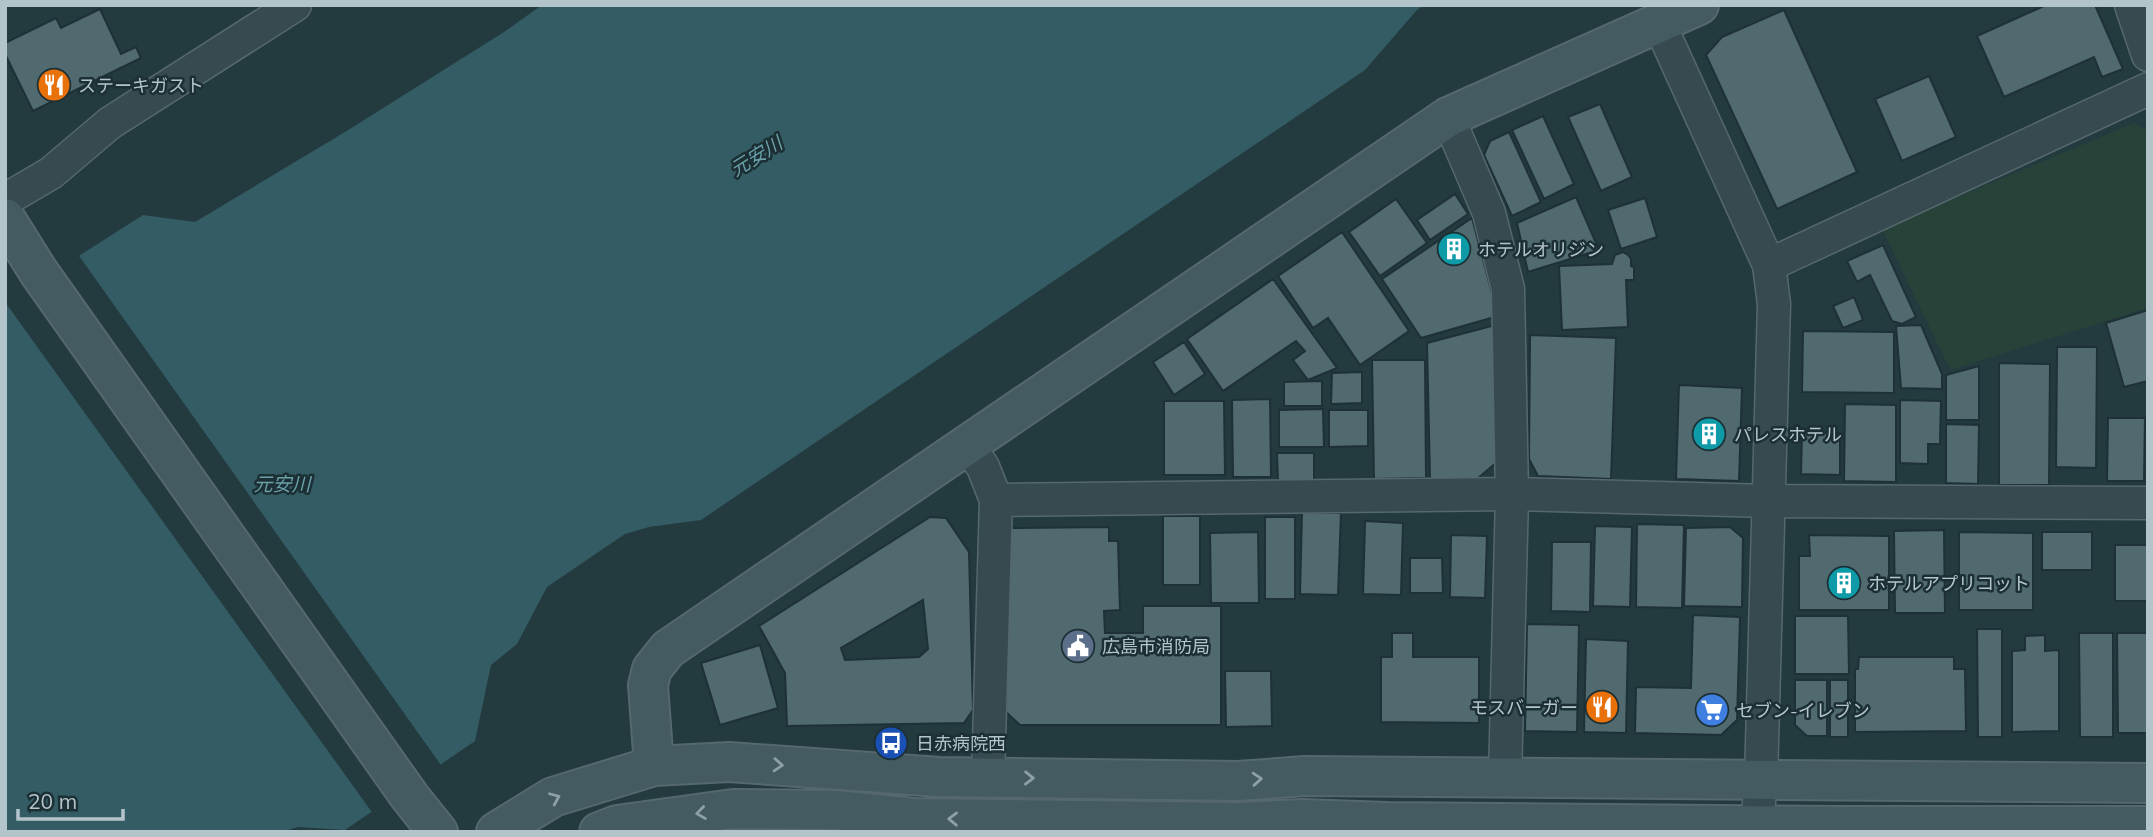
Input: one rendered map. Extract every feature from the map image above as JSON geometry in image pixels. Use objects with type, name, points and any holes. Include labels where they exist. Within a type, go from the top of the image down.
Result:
[{"type":"street","points":[[654,766],[648,685],[652,669],[667,649],[1448,117],[1699,5]]},
{"type":"street","points":[[2132,5],[2148,55]]},
{"type":"street","points":[[5,200],[51,173],[110,123],[281,9]]},
{"type":"street","points":[[1659,23],[1769,265],[1774,304],[1757,825]]},
{"type":"street","points":[[1769,265],[2148,89]]},
{"type":"street","points":[[1448,117],[1489,213],[1508,289],[1512,494],[1505,778]]},
{"type":"street","points":[[5,218],[38,271],[410,797],[438,832]]},
{"type":"street","points":[[967,444],[983,467],[996,500],[988,777]]},
{"type":"street","points":[[996,500],[1512,494],[1767,502],[2148,503]]},
{"type":"street","points":[[496,832],[553,797],[654,766],[729,762],[939,777],[1238,780],[1305,776],[2148,783]]},
{"type":"street","points":[[1303,826],[1305,776]]},
{"type":"street","points":[[599,832],[617,825],[733,809],[836,810],[913,825],[1224,822],[1303,826],[1387,822],[1930,829],[2148,826]]},
{"type":"green space","points":[[2134,123],[2148,131],[2148,308],[1950,370],[1882,229]]},
{"type":"water","name":"元安川","points":[[542,5],[1424,5],[1365,70],[701,520],[649,527],[625,534],[547,587],[517,644],[491,665],[475,741],[345,830],[298,827],[281,832],[5,832],[5,303],[143,215],[195,222],[345,132],[504,32]]},
{"type":"pier","points":[[77,253],[443,768],[374,815],[5,302],[5,298]]},
{"type":"building","points":[[2046,5],[2095,5],[2123,69],[2102,77],[2094,57],[2004,97],[1977,36]]},
{"type":"building","name":"ステーキガスト","points":[[100,9],[121,54],[136,47],[141,58],[33,111],[5,54],[5,43],[56,18],[61,28]]},
{"type":"building","points":[[1784,10],[1857,172],[1777,209],[1706,55],[1722,37]]},
{"type":"building","points":[[1929,76],[1956,137],[1902,161],[1875,99]]},
{"type":"building","points":[[1600,104],[1632,177],[1601,191],[1568,117]]},
{"type":"building","points":[[1543,116],[1574,184],[1544,199],[1512,130]]},
{"type":"building","points":[[1509,132],[1541,202],[1512,216],[1484,155],[1490,141]]},
{"type":"building","points":[[1455,194],[1468,214],[1430,240],[1417,220]]},
{"type":"building","points":[[1576,197],[1599,250],[1528,272],[1517,223]]},
{"type":"building","points":[[1645,198],[1657,237],[1621,249],[1608,210]]},
{"type":"building","points":[[1396,199],[1427,243],[1380,276],[1349,232]]},
{"type":"building","name":"ホテルオリジン","points":[[1472,218],[1498,316],[1421,338],[1382,279]]},
{"type":"building","points":[[1342,232],[1409,331],[1360,365],[1328,318],[1313,328],[1278,276]]},
{"type":"building","points":[[1883,245],[1916,317],[1902,324],[1892,321],[1870,275],[1857,282],[1847,261]]},
{"type":"building","points":[[1623,252],[1631,259],[1631,266],[1634,267],[1634,280],[1626,280],[1628,327],[1562,330],[1559,266],[1612,264],[1615,255]]},
{"type":"building","points":[[1273,279],[1337,368],[1308,380],[1293,360],[1305,351],[1296,341],[1223,391],[1187,339]]},
{"type":"building","points":[[1854,297],[1863,320],[1843,328],[1833,306]]},
{"type":"building","points":[[2148,310],[2148,381],[2124,387],[2106,323]]},
{"type":"building","points":[[1499,324],[1497,462],[1477,479],[1430,479],[1427,343]]},
{"type":"building","points":[[1921,325],[1942,374],[1942,389],[1901,388],[1896,326]]},
{"type":"building","points":[[1803,331],[1894,332],[1894,393],[1802,392]]},
{"type":"building","points":[[1530,335],[1616,338],[1611,479],[1538,476],[1529,459]]},
{"type":"building","points":[[1184,342],[1205,374],[1174,395],[1153,362]]},
{"type":"building","points":[[2057,347],[2097,347],[2096,468],[2056,467]]},
{"type":"building","points":[[1372,360],[1425,360],[1426,478],[1374,479]]},
{"type":"building","points":[[1999,363],[2050,364],[2049,485],[1999,485]]},
{"type":"building","points":[[1979,366],[1979,420],[1946,420],[1946,375]]},
{"type":"building","points":[[1362,372],[1362,403],[1331,404],[1332,373]]},
{"type":"building","points":[[1322,381],[1322,406],[1284,406],[1284,382]]},
{"type":"building","name":"パレスホテル","points":[[1679,385],[1742,388],[1739,481],[1676,479]]},
{"type":"building","points":[[1270,399],[1271,477],[1233,477],[1232,400]]},
{"type":"building","points":[[1900,400],[1941,401],[1940,444],[1928,444],[1928,464],[1900,463]]},
{"type":"building","points":[[1164,401],[1224,401],[1225,475],[1164,475]]},
{"type":"building","points":[[1845,404],[1896,405],[1896,482],[1844,481]]},
{"type":"building","points":[[1323,409],[1324,447],[1279,447],[1279,410]]},
{"type":"building","points":[[1329,410],[1368,410],[1368,446],[1329,447]]},
{"type":"building","points":[[2108,418],[2145,418],[2144,481],[2107,481]]},
{"type":"building","points":[[1946,424],[1979,425],[1978,484],[1946,483]]},
{"type":"building","points":[[1802,433],[1840,433],[1840,475],[1801,474]]},
{"type":"building","points":[[1277,453],[1314,453],[1314,481],[1278,481]]},
{"type":"building","points":[[1302,512],[1341,513],[1338,595],[1300,594]]},
{"type":"building","points":[[1163,516],[1200,516],[1200,585],[1163,585]]},
{"type":"building","points":[[930,517],[946,518],[969,552],[973,710],[964,723],[787,726],[785,673],[759,626]],"holes":[[[923,600],[928,649],[919,657],[845,660],[841,648]]]},
{"type":"building","points":[[1265,517],[1295,517],[1295,599],[1265,599]]},
{"type":"building","points":[[1365,521],[1403,523],[1401,595],[1363,594]]},
{"type":"building","points":[[1637,524],[1684,525],[1682,608],[1636,607]]},
{"type":"building","points":[[1595,526],[1632,527],[1630,607],[1593,606]]},
{"type":"building","points":[[1109,527],[1109,541],[1118,541],[1120,610],[1104,611],[1105,633],[1143,633],[1143,606],[1221,606],[1221,725],[1020,725],[1006,712],[1009,528]]},
{"type":"building","points":[[1730,527],[1743,538],[1742,607],[1684,606],[1686,528]]},
{"type":"building","points":[[1944,530],[1945,613],[1895,613],[1894,531]]},
{"type":"building","points":[[1258,532],[1259,603],[1211,603],[1210,533]]},
{"type":"building","points":[[1959,532],[2033,533],[2033,610],[1959,610]]},
{"type":"building","points":[[2042,532],[2092,532],[2092,570],[2042,570]]},
{"type":"building","points":[[1451,535],[1487,536],[1485,598],[1450,597]]},
{"type":"building","name":"ホテルアプリコット","points":[[1809,535],[1889,536],[1889,610],[1799,610],[1799,556],[1810,556]]},
{"type":"building","points":[[1552,542],[1591,542],[1590,612],[1551,611]]},
{"type":"building","points":[[2115,545],[2148,545],[2148,601],[2115,601]]},
{"type":"building","points":[[1410,558],[1442,558],[1443,593],[1410,593]]},
{"type":"building","points":[[1693,615],[1740,617],[1737,720],[1721,735],[1635,733],[1636,687],[1691,688]]},
{"type":"building","points":[[1795,616],[1848,616],[1849,674],[1795,674]]},
{"type":"building","points":[[1527,624],[1579,625],[1577,732],[1525,731]]},
{"type":"building","points":[[1977,629],[2002,629],[2002,737],[1978,737]]},
{"type":"building","points":[[1392,633],[1413,633],[1413,657],[1479,657],[1479,723],[1381,722],[1381,657],[1392,657]]},
{"type":"building","points":[[2079,633],[2113,633],[2113,737],[2080,737]]},
{"type":"building","points":[[2117,633],[2148,633],[2148,733],[2118,733]]},
{"type":"building","points":[[2045,635],[2045,651],[2059,650],[2059,731],[2012,732],[2012,651],[2025,650],[2025,636]]},
{"type":"building","points":[[1586,639],[1628,641],[1626,733],[1584,732]]},
{"type":"building","points":[[760,645],[778,708],[720,725],[701,663]]},
{"type":"building","points":[[1859,657],[1954,657],[1954,669],[1965,669],[1966,731],[1855,732],[1855,669],[1858,669]]},
{"type":"building","points":[[1225,671],[1271,671],[1272,726],[1226,727]]},
{"type":"building","points":[[1795,680],[1827,680],[1827,736],[1807,736],[1795,725]]},
{"type":"building","points":[[1830,680],[1848,680],[1848,737],[1830,737]]},
{"type":"place","name":"ステーキガスト","points":[[54,85]]},
{"type":"place","name":"ホテルオリジン","points":[[1454,249]]},
{"type":"place","name":"パレスホテル","points":[[1709,434]]},
{"type":"place","name":"ホテルアプリコット","points":[[1844,583]]},
{"type":"place","name":"広島市消防局","points":[[1078,646]]},
{"type":"place","name":"モスバーガー","points":[[1602,707]]},
{"type":"place","name":"セブン-イレブン","points":[[1712,710]]},
{"type":"place","name":"日赤病院西","points":[[891,743]]}]
